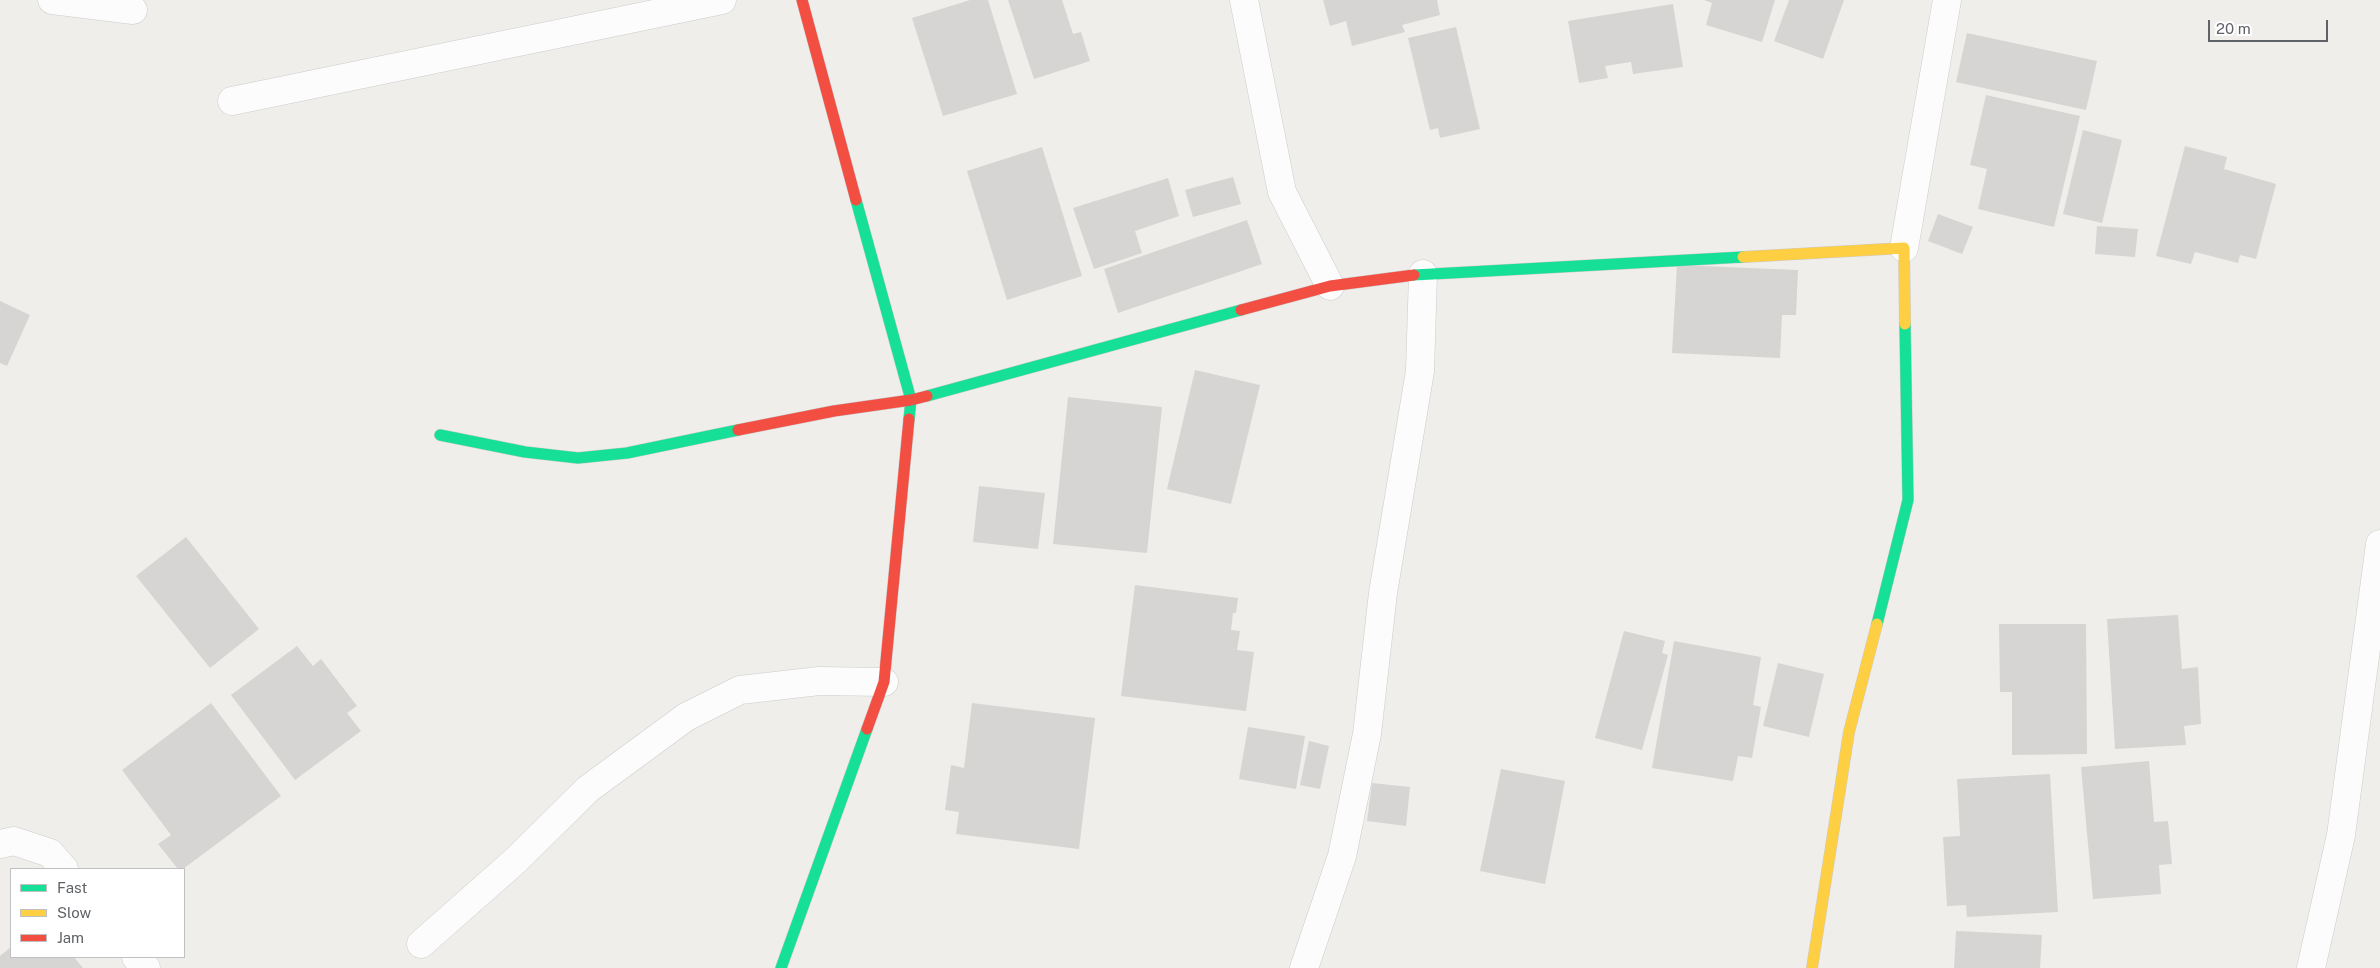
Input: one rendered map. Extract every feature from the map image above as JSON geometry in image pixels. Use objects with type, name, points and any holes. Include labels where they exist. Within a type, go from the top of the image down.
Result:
[{"type":"street","points":[[52,0],[133,10]]},
{"type":"street","points":[[232,101],[722,0]]},
{"type":"street","points":[[781,968],[884,682],[910,400],[802,0]]},
{"type":"street","points":[[1244,0],[1282,192],[1330,286]]},
{"type":"street","points":[[1812,968],[1849,732],[1908,500],[1904,248],[1947,0]]},
{"type":"street","points":[[440,435],[525,452],[578,458],[627,453],[834,411],[910,400],[1330,286],[1423,274],[1904,248]]},
{"type":"street","points":[[1304,968],[1342,856],[1366,734],[1383,593],[1420,371],[1423,274]]},
{"type":"street","points":[[2311,968],[2341,835],[2380,544]]},
{"type":"street","points":[[421,944],[515,861],[588,789],[686,718],[740,690],[819,681],[884,682]]},
{"type":"street","points":[[0,844],[14,841],[50,853],[63,868]]},
{"type":"street","points":[[137,958],[146,968]]},
{"type":"building","points":[[970,0],[988,0],[1017,94],[943,116],[912,18]]},
{"type":"building","points":[[1008,0],[1062,0],[1073,34],[1081,32],[1090,61],[1034,79]]},
{"type":"building","points":[[1323,0],[1437,0],[1440,15],[1402,25],[1405,32],[1352,46],[1346,21],[1330,26]]},
{"type":"building","points":[[1704,0],[1775,0],[1762,42],[1706,25],[1712,3]]},
{"type":"building","points":[[1789,0],[1844,0],[1823,59],[1774,41]]},
{"type":"building","points":[[1673,4],[1683,67],[1633,74],[1631,62],[1605,66],[1608,78],[1579,83],[1568,21]]},
{"type":"building","points":[[1456,27],[1480,129],[1440,138],[1438,128],[1430,130],[1408,38]]},
{"type":"building","points":[[1967,33],[2097,61],[2086,110],[1956,82]]},
{"type":"building","points":[[1986,95],[2080,116],[2054,227],[1978,209],[1987,169],[1970,165]]},
{"type":"building","points":[[2083,130],[2122,140],[2102,223],[2063,214]]},
{"type":"building","points":[[2185,146],[2227,157],[2224,169],[2276,184],[2256,259],[2240,255],[2238,263],[2195,252],[2191,264],[2156,256]]},
{"type":"building","points":[[1042,147],[1082,276],[1007,300],[967,171]]},
{"type":"building","points":[[1233,177],[1241,204],[1193,217],[1185,190]]},
{"type":"building","points":[[1168,178],[1179,216],[1135,231],[1142,253],[1094,269],[1073,208]]},
{"type":"building","points":[[1938,214],[1973,227],[1962,254],[1928,241]]},
{"type":"building","points":[[1247,220],[1262,264],[1118,313],[1104,269]]},
{"type":"building","points":[[2097,226],[2138,229],[2135,257],[2095,254]]},
{"type":"building","points":[[1677,265],[1798,270],[1796,315],[1782,315],[1780,358],[1672,353]]},
{"type":"building","points":[[0,301],[30,315],[7,366],[0,363]]},
{"type":"building","points":[[1195,370],[1260,385],[1231,504],[1167,489]]},
{"type":"building","points":[[1068,397],[1162,407],[1147,553],[1053,544]]},
{"type":"building","points":[[979,486],[1045,493],[1038,549],[973,542]]},
{"type":"building","points":[[186,537],[259,629],[210,668],[136,576]]},
{"type":"building","points":[[1135,585],[1238,598],[1236,613],[1233,613],[1231,630],[1240,631],[1237,650],[1254,652],[1246,711],[1121,696]]},
{"type":"building","points":[[2178,615],[2182,669],[2198,667],[2201,724],[2184,726],[2186,745],[2115,749],[2107,619]]},
{"type":"building","points":[[1999,624],[2086,624],[2087,754],[2012,755],[2012,692],[2000,692]]},
{"type":"building","points":[[1624,631],[1665,641],[1662,653],[1668,655],[1642,750],[1595,738]]},
{"type":"building","points":[[1674,641],[1761,657],[1753,705],[1761,707],[1752,758],[1738,756],[1733,781],[1652,768]]},
{"type":"building","points":[[297,646],[313,666],[321,659],[357,706],[347,713],[361,731],[295,780],[231,695]]},
{"type":"building","points":[[1778,663],[1824,674],[1809,737],[1763,726]]},
{"type":"building","points":[[211,703],[281,796],[184,868],[177,868],[158,844],[171,835],[122,770]]},
{"type":"building","points":[[972,703],[1095,718],[1079,849],[956,834],[959,812],[945,810],[951,765],[964,768]]},
{"type":"building","points":[[1248,727],[1305,736],[1296,789],[1239,779]]},
{"type":"building","points":[[1309,741],[1329,746],[1320,789],[1300,785]]},
{"type":"building","points":[[2149,761],[2154,822],[2168,821],[2172,864],[2159,865],[2161,894],[2093,899],[2081,767]]},
{"type":"building","points":[[1501,769],[1565,781],[1545,884],[1480,871]]},
{"type":"building","points":[[2050,774],[2058,912],[1967,917],[1966,905],[1947,906],[1943,837],[1960,836],[1957,779]]},
{"type":"building","points":[[1372,783],[1410,787],[1406,826],[1367,821]]},
{"type":"building","points":[[1956,931],[2042,935],[2040,968],[1954,968]]},
{"type":"building","points":[[10,948],[10,958],[75,958],[83,968],[0,968],[0,956]]},
{"type":"traffic: fast","points":[[856,200],[911,400],[909,419]]},
{"type":"traffic: fast","points":[[1414,275],[1743,257]]},
{"type":"traffic: fast","points":[[927,396],[1241,310]]},
{"type":"traffic: fast","points":[[1877,624],[1908,500],[1905,324]]},
{"type":"traffic: fast","points":[[440,435],[525,452],[578,458],[627,453],[738,430]]},
{"type":"traffic: fast","points":[[781,968],[867,729]]},
{"type":"traffic: slow","points":[[1743,257],[1904,248],[1905,324]]},
{"type":"traffic: slow","points":[[1812,968],[1849,732],[1877,624]]},
{"type":"traffic: jam","points":[[802,0],[856,200]]},
{"type":"traffic: jam","points":[[1241,310],[1330,286],[1414,275]]},
{"type":"traffic: jam","points":[[738,430],[834,411],[927,396]]},
{"type":"traffic: jam","points":[[867,729],[884,682],[909,419]]}]
